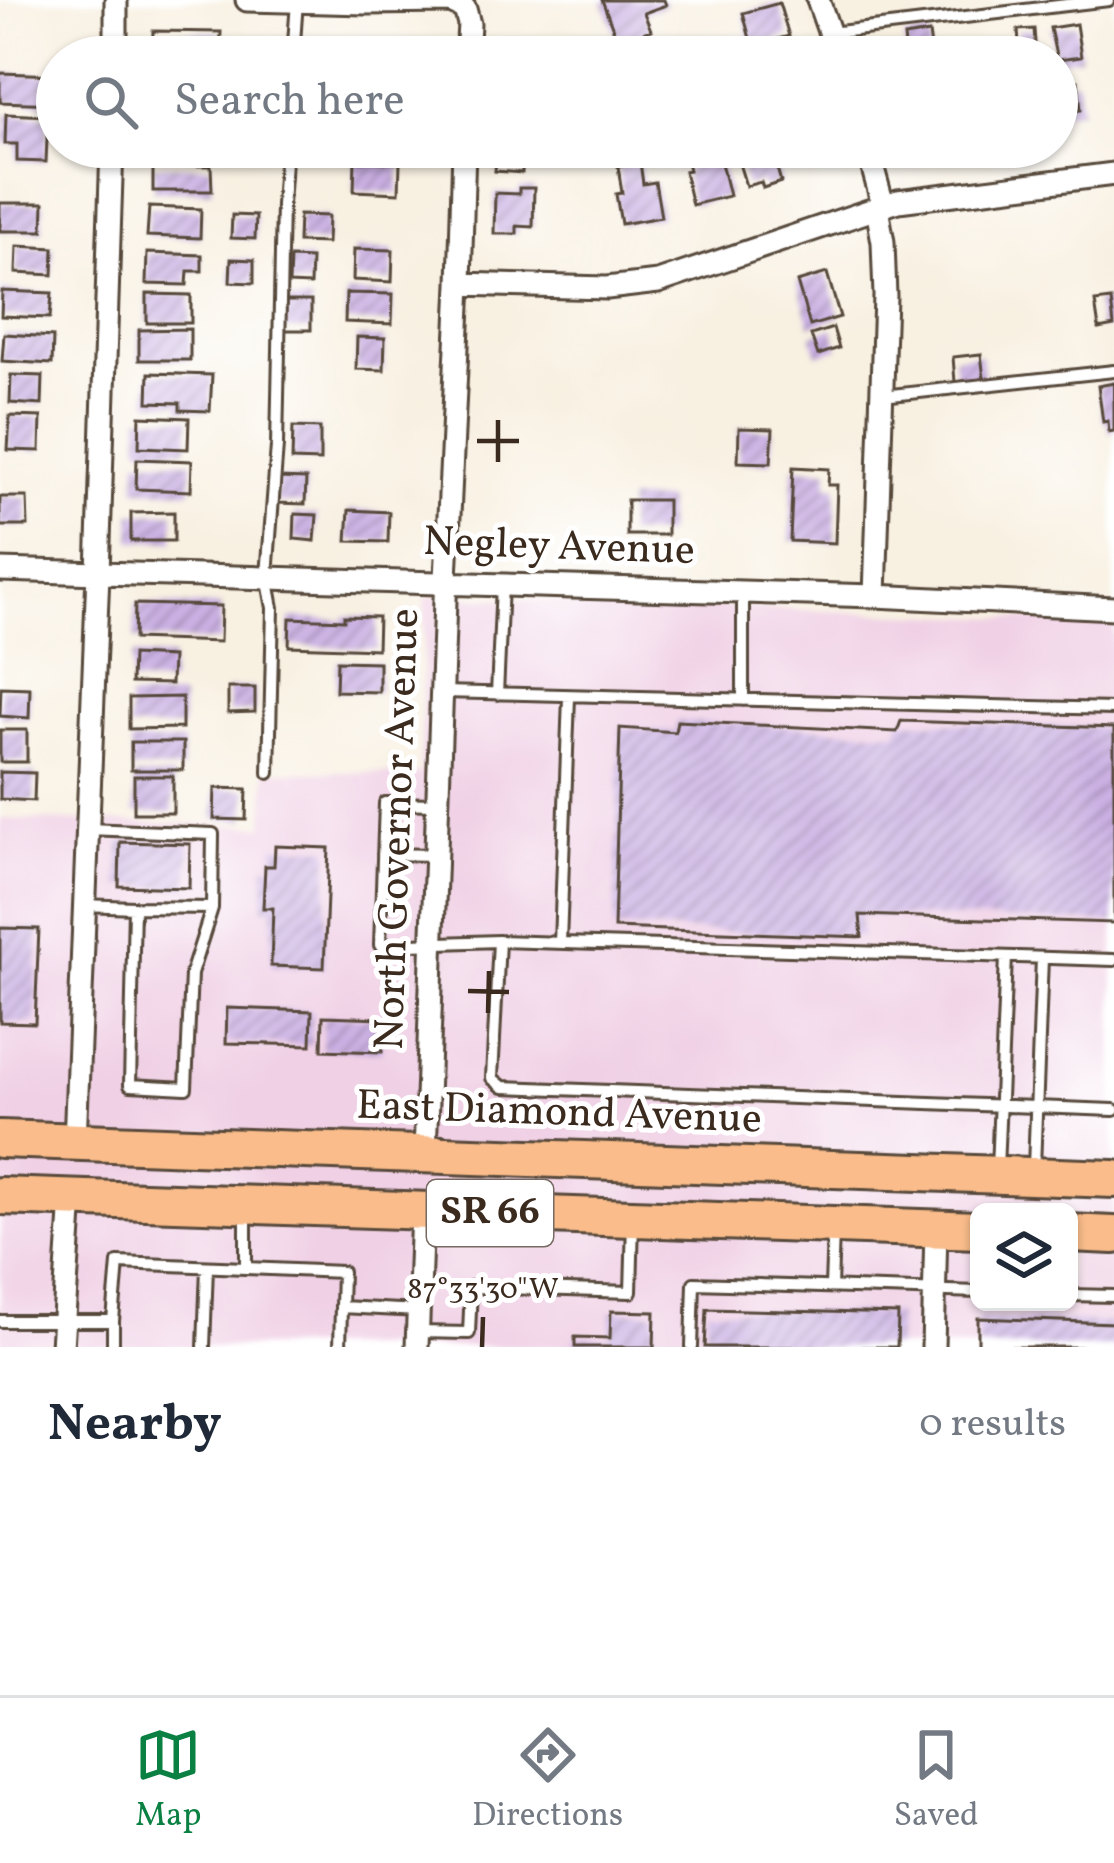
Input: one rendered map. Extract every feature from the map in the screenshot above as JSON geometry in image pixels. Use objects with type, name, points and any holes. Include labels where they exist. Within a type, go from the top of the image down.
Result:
[{"type":"main road","name":"East Diamond Avenue","points":[[0,1139],[1114,1179]]},
{"type":"main road","name":"SR 66","points":[[0,1196],[970,1230]]},
{"type":"main road","points":[[1078,1233],[1114,1235]]},
{"type":"street","points":[[116,0],[116,36]]},
{"type":"street","points":[[248,0],[470,4],[469,36]]},
{"type":"street","points":[[818,0],[831,36]]},
{"type":"street","points":[[74,1142],[111,168]]},
{"type":"street","name":"North Governor Avenue","points":[[425,1154],[463,168]]},
{"type":"street","points":[[872,168],[880,207],[885,296],[875,596]]},
{"type":"street","points":[[460,284],[607,288],[658,282],[898,201],[1114,174]]},
{"type":"street","name":"Negley Avenue","points":[[0,569],[875,596],[1114,608]]},
{"type":"street","points":[[62,1347],[72,1198]]},
{"type":"street","points":[[418,1330],[422,1210]]},
{"type":"street","points":[[933,1347],[936,1229]]},
{"type":"lane","points":[[830,33],[1109,0]]},
{"type":"lane","points":[[294,36],[296,1]]},
{"type":"lane","points":[[269,772],[273,608],[267,576],[277,446],[285,168]]},
{"type":"lane","points":[[882,396],[1114,371]]},
{"type":"lane","points":[[496,694],[502,585]]},
{"type":"lane","points":[[743,593],[743,700]]},
{"type":"lane","points":[[442,692],[1114,709]]},
{"type":"lane","points":[[560,943],[569,697]]},
{"type":"lane","points":[[436,804],[385,803],[380,946],[499,941],[1114,960]]},
{"type":"lane","points":[[87,829],[213,833],[212,908],[191,974],[186,1088],[130,1085],[134,907]]},
{"type":"lane","points":[[383,854],[436,855]]},
{"type":"lane","points":[[83,905],[212,908]]},
{"type":"lane","points":[[499,941],[492,1078],[502,1087],[1114,1110]]},
{"type":"lane","points":[[1006,957],[1000,1106],[1015,1176]]},
{"type":"lane","points":[[1015,1176],[1036,1107],[1042,958]]},
{"type":"lane","points":[[246,1204],[246,1268]]},
{"type":"lane","points":[[341,1307],[418,1330],[469,1334],[471,1287],[631,1292],[633,1218]]},
{"type":"lane","points":[[832,1287],[833,1225]]},
{"type":"lane","points":[[112,1347],[118,1263],[343,1272],[340,1347]]},
{"type":"lane","points":[[204,1347],[207,1267]]},
{"type":"lane","points":[[692,1347],[694,1282],[970,1292]]},
{"type":"lane","points":[[1078,1294],[1114,1296]]},
{"type":"lane","points":[[0,1321],[113,1321]]},
{"type":"shaded area","points":[[425,596],[1114,622],[1114,1347],[0,1347],[0,819],[264,826],[266,771],[420,774]]},
{"type":"building","points":[[602,0],[664,0],[666,5],[644,13],[651,30],[616,36]]},
{"type":"building","points":[[779,3],[789,36],[749,36],[743,13]]},
{"type":"building","points":[[1076,24],[1078,36],[1052,36],[1050,28]]},
{"type":"building","points":[[1034,29],[1035,36],[1018,36],[1018,30]]},
{"type":"building","points":[[153,31],[221,32],[221,36],[153,36]]},
{"type":"building","points":[[0,73],[36,74],[36,103],[0,102]]},
{"type":"building","points":[[6,114],[36,115],[36,162],[17,161],[17,144],[5,144]]},
{"type":"building","points":[[153,168],[211,168],[212,191],[153,191]]},
{"type":"building","points":[[355,168],[400,168],[399,193],[354,191]]},
{"type":"building","points":[[495,168],[522,168],[522,173]]},
{"type":"building","points":[[618,168],[641,168],[643,184],[655,182],[661,217],[621,224],[616,194],[622,193]]},
{"type":"building","points":[[722,168],[729,196],[692,205],[684,171]]},
{"type":"building","points":[[740,168],[777,168],[781,182],[763,188],[761,182],[746,186]]},
{"type":"building","points":[[519,188],[534,188],[533,227],[517,226],[517,234],[494,234],[495,193],[519,194]]},
{"type":"building","points":[[0,203],[44,203],[43,231],[0,231]]},
{"type":"building","points":[[149,207],[201,209],[200,238],[147,236]]},
{"type":"building","points":[[232,215],[256,216],[255,239],[231,238]]},
{"type":"building","points":[[299,215],[328,216],[327,243],[298,242]]},
{"type":"building","points":[[17,246],[54,248],[53,275],[16,273]]},
{"type":"building","points":[[354,249],[393,250],[392,282],[353,280]]},
{"type":"building","points":[[147,253],[202,255],[202,271],[188,271],[187,285],[146,284]]},
{"type":"building","points":[[290,258],[311,259],[310,285],[289,284]]},
{"type":"building","points":[[231,259],[254,260],[254,283],[230,282]]},
{"type":"building","points":[[827,273],[840,317],[810,326],[797,282]]},
{"type":"building","points":[[2,291],[52,293],[50,318],[1,316]]},
{"type":"building","points":[[346,293],[393,294],[392,324],[345,322]]},
{"type":"building","points":[[147,294],[191,295],[191,323],[147,323]]},
{"type":"building","points":[[1111,300],[1114,326],[1099,329],[1095,302]]},
{"type":"building","points":[[283,301],[311,301],[311,330],[284,330]]},
{"type":"building","points":[[833,328],[839,348],[818,355],[811,335]]},
{"type":"building","points":[[190,329],[190,360],[139,360],[139,330]]},
{"type":"building","points":[[4,334],[53,337],[52,364],[2,361]]},
{"type":"building","points":[[357,337],[385,338],[384,370],[356,369]]},
{"type":"building","points":[[981,354],[984,379],[955,382],[953,357]]},
{"type":"building","points":[[149,373],[212,375],[210,411],[180,410],[180,403],[148,402]]},
{"type":"building","points":[[11,375],[43,376],[42,405],[10,403]]},
{"type":"building","points":[[1114,383],[1114,431],[1109,432],[1098,386]]},
{"type":"building","points":[[10,416],[41,417],[40,451],[8,450]]},
{"type":"building","points":[[140,416],[189,418],[188,449],[139,447]]},
{"type":"building","points":[[293,427],[320,428],[320,461],[292,460]]},
{"type":"building","points":[[739,428],[773,429],[771,463],[738,462]]},
{"type":"building","points":[[137,459],[192,461],[191,491],[136,489]]},
{"type":"building","points":[[793,467],[829,469],[828,485],[837,485],[835,543],[790,541]]},
{"type":"building","points":[[278,478],[306,479],[305,504],[276,503]]},
{"type":"building","points":[[0,497],[27,497],[28,526],[0,526]]},
{"type":"building","points":[[627,500],[667,500],[667,535],[627,535]]},
{"type":"building","points":[[349,510],[389,512],[388,542],[347,541]]},
{"type":"building","points":[[174,512],[174,541],[131,541],[131,513]]},
{"type":"building","points":[[295,514],[317,515],[315,541],[294,539]]},
{"type":"building","points":[[135,604],[221,606],[220,642],[134,639]]},
{"type":"building","points":[[344,616],[378,617],[377,649],[289,646],[290,618],[344,620]]},
{"type":"building","points":[[132,655],[172,657],[171,684],[131,683]]},
{"type":"building","points":[[337,661],[379,662],[379,692],[336,691]]},
{"type":"building","points":[[1,687],[30,688],[29,718],[0,716]]},
{"type":"building","points":[[228,688],[255,688],[255,712],[228,713]]},
{"type":"building","points":[[182,697],[182,728],[129,729],[129,698]]},
{"type":"building","points":[[677,721],[897,732],[901,721],[1114,728],[1114,923],[860,915],[862,937],[614,928],[620,728],[675,732]]},
{"type":"building","points":[[0,730],[27,730],[27,762],[0,762]]},
{"type":"building","points":[[131,742],[183,742],[183,770],[131,770]]},
{"type":"building","points":[[0,772],[35,773],[34,801],[0,799]]},
{"type":"building","points":[[134,776],[173,776],[173,813],[134,813]]},
{"type":"building","points":[[215,788],[247,789],[246,820],[214,819]]},
{"type":"building","points":[[120,842],[190,844],[189,888],[119,886]]},
{"type":"building","points":[[275,846],[329,848],[324,968],[271,966],[273,908],[263,908],[265,866],[274,866]]},
{"type":"building","points":[[0,928],[39,929],[35,1023],[0,1022]]},
{"type":"building","points":[[227,1008],[312,1011],[311,1045],[226,1043]]},
{"type":"building","points":[[323,1016],[383,1018],[382,1052],[322,1050]]},
{"type":"building","points":[[707,1309],[898,1314],[897,1347],[705,1347]]},
{"type":"building","points":[[611,1311],[655,1312],[654,1347],[575,1347],[575,1337],[610,1338]]},
{"type":"building","points":[[978,1318],[1114,1323],[1114,1347],[978,1347]]}]
